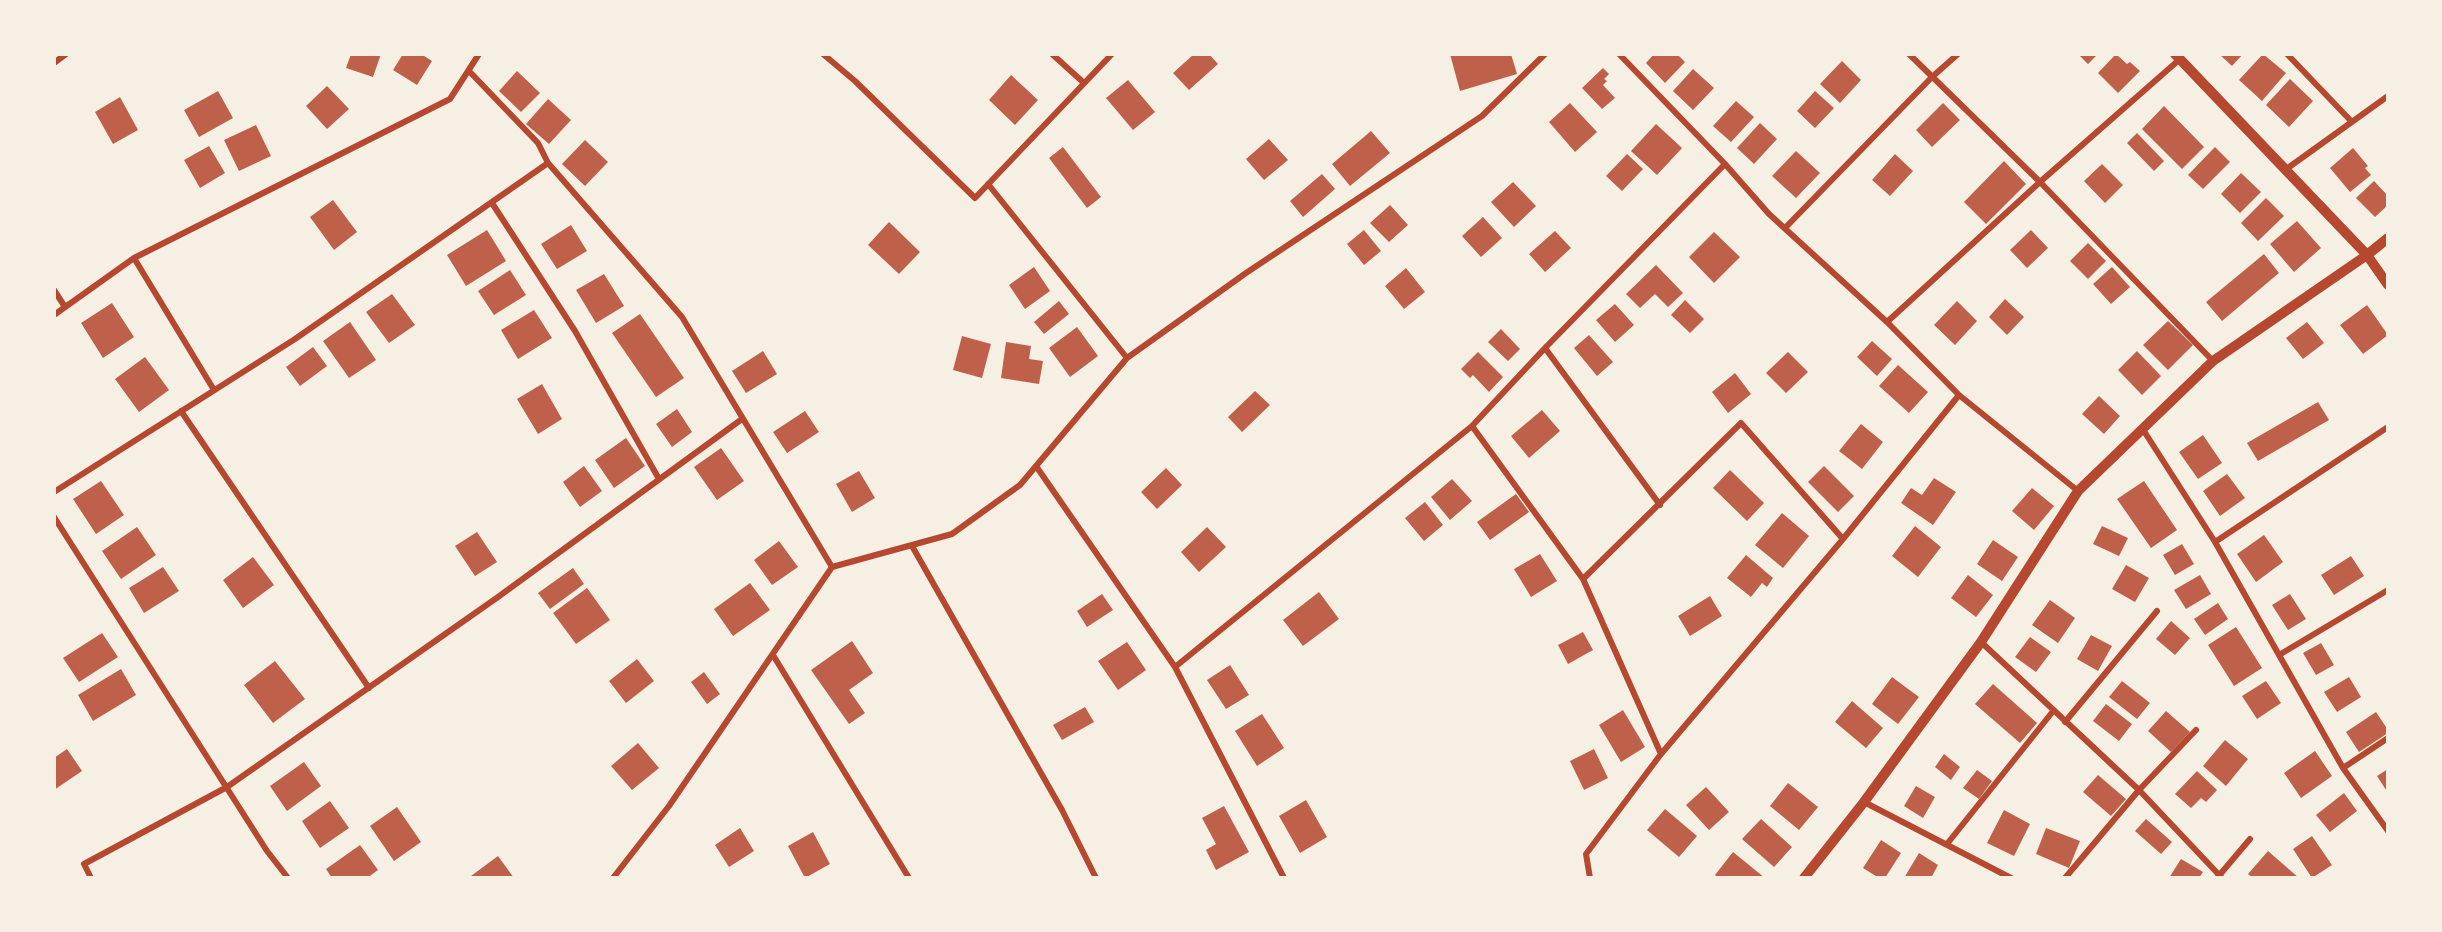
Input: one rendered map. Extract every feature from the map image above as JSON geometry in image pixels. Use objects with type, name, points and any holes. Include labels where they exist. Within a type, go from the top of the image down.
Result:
[{"type":"street","points":[[54,63],[66,54]]},
{"type":"street","points":[[54,315],[134,258],[450,99],[479,54]]},
{"type":"street","points":[[823,54],[855,81],[975,198],[1112,54]]},
{"type":"street","points":[[1052,54],[1084,83]]},
{"type":"street","points":[[613,878],[669,806],[832,567],[952,534],[1020,485],[1127,358],[1246,273],[1482,116],[1545,54]]},
{"type":"street","points":[[1619,54],[1725,164],[1769,214],[1887,321],[1959,395],[2078,491]]},
{"type":"street","points":[[1909,54],[2040,182],[2213,361]]},
{"type":"street","points":[[1785,228],[1932,77],[1958,54]]},
{"type":"street","points":[[2287,54],[2352,122]]},
{"type":"street","points":[[1887,321],[2178,56],[2367,255],[2388,285]]},
{"type":"street","points":[[469,71],[538,144],[548,164],[682,317],[832,567]]},
{"type":"street","points":[[2285,170],[2388,96]]},
{"type":"street","points":[[54,492],[295,339],[548,164]]},
{"type":"street","points":[[1175,667],[1472,426],[1725,164]]},
{"type":"street","points":[[988,184],[1127,358]]},
{"type":"street","points":[[492,203],[575,331],[659,479]]},
{"type":"street","points":[[1804,878],[1864,802],[1981,642],[2078,491],[2213,361],[2367,255],[2388,238]]},
{"type":"street","points":[[134,258],[214,390]]},
{"type":"street","points":[[54,290],[65,307]]},
{"type":"street","points":[[1545,348],[1660,505]]},
{"type":"street","points":[[1590,878],[1586,854],[1661,754],[1843,539],[1959,395]]},
{"type":"street","points":[[181,411],[369,688]]},
{"type":"street","points":[[91,878],[84,864],[227,788],[742,418]]},
{"type":"street","points":[[1583,579],[1741,423],[1843,539]]},
{"type":"street","points":[[1472,426],[1583,579],[1661,754]]},
{"type":"street","points":[[2215,542],[2388,427]]},
{"type":"street","points":[[2142,428],[2215,542],[2343,768],[2388,831]]},
{"type":"street","points":[[1036,466],[1175,667],[1284,878]]},
{"type":"street","points":[[54,517],[267,851],[288,878]]},
{"type":"street","points":[[912,546],[1062,810],[1096,878]]},
{"type":"street","points":[[2279,655],[2388,590]]},
{"type":"street","points":[[2065,722],[2157,611]]},
{"type":"street","points":[[1981,642],[2139,790],[2219,877],[2250,839]]},
{"type":"street","points":[[773,655],[909,878]]},
{"type":"street","points":[[1947,844],[2054,710]]},
{"type":"street","points":[[2065,878],[2139,790],[2196,730]]},
{"type":"street","points":[[2343,768],[2388,738]]},
{"type":"street","points":[[1864,802],[2011,878]]},
{"type":"building","points":[[351,54],[381,54],[373,77],[346,68]]},
{"type":"building","points":[[403,54],[421,54],[432,61],[417,85],[393,70]]},
{"type":"building","points":[[1194,54],[1209,54],[1218,64],[1189,90],[1173,73]]},
{"type":"building","points":[[1450,54],[1511,54],[1517,74],[1460,91]]},
{"type":"building","points":[[1654,54],[1677,54],[1685,62],[1665,83],[1646,63]]},
{"type":"building","points":[[2078,54],[2098,54],[2088,64]]},
{"type":"building","points":[[2116,54],[2127,64],[2130,62],[2140,71],[2118,93],[2098,73]]},
{"type":"building","points":[[2219,54],[2243,54],[2232,66]]},
{"type":"building","points":[[2263,54],[2286,73],[2262,101],[2239,80]]},
{"type":"building","points":[[1842,61],[1861,80],[1840,103],[1820,84]]},
{"type":"building","points":[[1603,68],[1609,74],[1604,79],[1607,81],[1603,85],[1615,98],[1602,109],[1582,88]]},
{"type":"building","points":[[1693,69],[1714,88],[1693,110],[1673,91]]},
{"type":"building","points":[[517,71],[540,93],[521,112],[499,91]]},
{"type":"building","points":[[1011,75],[1038,100],[1015,125],[989,100]]},
{"type":"building","points":[[2290,79],[2313,101],[2289,127],[2266,105]]},
{"type":"building","points":[[1128,80],[1155,112],[1133,130],[1106,98]]},
{"type":"building","points":[[327,86],[349,109],[327,129],[306,106]]},
{"type":"building","points":[[218,91],[233,118],[199,137],[184,110]]},
{"type":"building","points":[[1815,91],[1834,108],[1815,128],[1797,111]]},
{"type":"building","points":[[120,97],[138,130],[113,144],[95,112]]},
{"type":"building","points":[[548,99],[571,120],[549,144],[526,124]]},
{"type":"building","points":[[1736,101],[1754,117],[1731,142],[1713,126]]},
{"type":"building","points":[[1570,103],[1597,132],[1575,152],[1549,122]]},
{"type":"building","points":[[1943,103],[1960,120],[1932,147],[1916,130]]},
{"type":"building","points":[[2164,106],[2204,147],[2182,169],[2142,129]]},
{"type":"building","points":[[1760,123],[1777,139],[1754,164],[1737,148]]},
{"type":"building","points":[[1656,124],[1682,148],[1657,175],[1631,151]]},
{"type":"building","points":[[256,125],[271,156],[239,171],[224,140]]},
{"type":"building","points":[[1371,131],[1390,153],[1350,186],[1332,164]]},
{"type":"building","points":[[2137,133],[2164,161],[2154,171],[2127,143]]},
{"type":"building","points":[[1269,139],[1288,160],[1264,180],[1246,159]]},
{"type":"building","points":[[585,140],[608,162],[585,186],[562,164]]},
{"type":"building","points":[[209,146],[225,173],[200,188],[184,160]]},
{"type":"building","points":[[1063,147],[1101,197],[1087,208],[1049,158]]},
{"type":"building","points":[[2215,147],[2230,162],[2203,189],[2188,175]]},
{"type":"building","points":[[2353,148],[2368,166],[2365,168],[2371,175],[2350,192],[2330,168]]},
{"type":"building","points":[[1796,151],[1820,173],[1796,198],[1772,176]]},
{"type":"building","points":[[1627,154],[1643,169],[1622,191],[1606,176]]},
{"type":"building","points":[[1895,154],[1913,171],[1890,196],[1872,180]]},
{"type":"building","points":[[2004,161],[2026,184],[1986,224],[1964,202]]},
{"type":"building","points":[[2102,164],[2123,185],[2105,203],[2084,181]]},
{"type":"building","points":[[2241,173],[2261,192],[2240,213],[2221,194]]},
{"type":"building","points":[[1322,174],[1335,189],[1303,217],[1290,201]]},
{"type":"building","points":[[2374,181],[2388,196],[2388,205],[2375,217],[2356,198]]},
{"type":"building","points":[[1513,182],[1536,206],[1514,227],[1491,202]]},
{"type":"building","points":[[2266,198],[2284,216],[2258,241],[2241,223]]},
{"type":"building","points":[[333,200],[357,232],[334,250],[310,217]]},
{"type":"building","points":[[1390,205],[1408,225],[1389,242],[1370,223]]},
{"type":"building","points":[[1483,217],[1502,238],[1481,257],[1462,236]]},
{"type":"building","points":[[2297,221],[2321,248],[2294,272],[2270,244]]},
{"type":"building","points":[[889,222],[920,252],[899,274],[868,245]]},
{"type":"building","points":[[571,225],[587,251],[557,269],[541,244]]},
{"type":"building","points":[[487,230],[506,261],[466,286],[447,255]]},
{"type":"building","points":[[1364,230],[1381,251],[1364,265],[1347,244]]},
{"type":"building","points":[[2031,230],[2048,248],[2027,268],[2010,250]]},
{"type":"building","points":[[1555,231],[1571,248],[1545,272],[1529,254]]},
{"type":"building","points":[[1714,232],[1740,257],[1714,283],[1689,257]]},
{"type":"building","points":[[2088,243],[2106,261],[2088,279],[2070,261]]},
{"type":"building","points":[[2264,254],[2279,273],[2222,321],[2206,302]]},
{"type":"building","points":[[1656,265],[1683,293],[1668,307],[1655,294],[1640,308],[1626,294]]},
{"type":"building","points":[[1034,267],[1050,291],[1025,309],[1009,285]]},
{"type":"building","points":[[2112,267],[2130,287],[2111,304],[2093,284]]},
{"type":"building","points":[[1406,268],[1425,292],[1404,309],[1385,286]]},
{"type":"building","points":[[510,270],[526,295],[494,315],[478,291]]},
{"type":"building","points":[[604,274],[624,306],[596,323],[576,290]]},
{"type":"building","points":[[392,294],[415,325],[389,343],[366,312]]},
{"type":"building","points":[[2005,299],[2024,317],[2007,335],[1989,317]]},
{"type":"building","points":[[1685,300],[1704,319],[1690,333],[1671,315]]},
{"type":"building","points":[[1059,301],[1069,314],[1044,334],[1034,322]]},
{"type":"building","points":[[1957,301],[1977,321],[1955,345],[1934,325]]},
{"type":"building","points":[[112,303],[134,337],[103,358],[81,323]]},
{"type":"building","points":[[1615,304],[1634,325],[1615,342],[1596,320]]},
{"type":"building","points":[[2367,305],[2388,335],[2363,354],[2340,325]]},
{"type":"building","points":[[534,310],[552,338],[518,359],[501,330]]},
{"type":"building","points":[[640,314],[684,378],[656,397],[612,333]]},
{"type":"building","points":[[2168,321],[2193,345],[2168,370],[2143,345]]},
{"type":"building","points":[[350,322],[376,360],[349,378],[323,341]]},
{"type":"building","points":[[2307,322],[2324,343],[2303,359],[2286,338]]},
{"type":"building","points":[[1077,327],[1098,356],[1070,377],[1049,348]]},
{"type":"building","points":[[1501,329],[1520,349],[1508,361],[1488,342]]},
{"type":"building","points":[[1589,335],[1613,362],[1597,376],[1574,348]]},
{"type":"building","points":[[962,336],[991,344],[982,378],[953,370]]},
{"type":"building","points":[[1872,341],[1892,359],[1877,376],[1857,357]]},
{"type":"building","points":[[1006,342],[1031,346],[1029,359],[1043,361],[1039,384],[1001,378]]},
{"type":"building","points":[[313,347],[327,366],[300,386],[286,367]]},
{"type":"building","points":[[763,351],[777,374],[746,393],[732,371]]},
{"type":"building","points":[[2137,351],[2161,376],[2142,395],[2118,370]]},
{"type":"building","points":[[1478,352],[1503,377],[1489,392],[1473,375],[1470,378],[1461,369]]},
{"type":"building","points":[[1788,352],[1808,372],[1786,393],[1766,373]]},
{"type":"building","points":[[145,357],[169,390],[139,412],[115,379]]},
{"type":"building","points":[[1898,365],[1928,392],[1909,413],[1879,386]]},
{"type":"building","points":[[1735,373],[1751,394],[1728,413],[1712,392]]},
{"type":"building","points":[[542,384],[562,419],[538,434],[517,399]]},
{"type":"building","points":[[1255,391],[1270,405],[1242,432],[1228,417]]},
{"type":"building","points":[[2099,396],[2120,416],[2104,434],[2082,414]]},
{"type":"building","points":[[2318,402],[2329,420],[2258,461],[2247,443]]},
{"type":"building","points":[[677,409],[692,432],[672,447],[656,424]]},
{"type":"building","points":[[1542,410],[1560,431],[1529,458],[1511,436]]},
{"type":"building","points":[[805,411],[819,432],[787,453],[773,432]]},
{"type":"building","points":[[1861,424],[1883,442],[1862,469],[1839,451]]},
{"type":"building","points":[[2203,435],[2222,463],[2198,479],[2179,452]]},
{"type":"building","points":[[626,438],[645,466],[614,488],[595,460]]},
{"type":"building","points":[[721,448],[744,481],[717,500],[694,467]]},
{"type":"building","points":[[584,466],[602,491],[580,507],[563,482]]},
{"type":"building","points":[[1824,466],[1854,496],[1838,512],[1808,482]]},
{"type":"building","points":[[1166,468],[1182,485],[1157,509],[1141,492]]},
{"type":"building","points":[[1730,470],[1764,503],[1747,521],[1713,488]]},
{"type":"building","points":[[859,471],[875,498],[852,512],[836,484]]},
{"type":"building","points":[[2227,474],[2245,498],[2220,516],[2203,491]]},
{"type":"building","points":[[1934,478],[1956,492],[1933,525],[1901,503],[1911,488],[1922,495]]},
{"type":"building","points":[[1452,479],[1472,501],[1450,520],[1431,497]]},
{"type":"building","points":[[101,481],[124,515],[96,534],[73,499]]},
{"type":"building","points":[[2144,481],[2177,530],[2151,548],[2117,499]]},
{"type":"building","points":[[2032,488],[2054,506],[2034,530],[2012,511]]},
{"type":"building","points":[[1516,494],[1529,512],[1490,540],[1477,522]]},
{"type":"building","points":[[1425,502],[1443,525],[1424,541],[1405,518]]},
{"type":"building","points":[[1782,513],[1809,536],[1783,568],[1755,545]]},
{"type":"building","points":[[1915,526],[1941,547],[1918,577],[1892,556]]},
{"type":"building","points":[[2102,526],[2128,538],[2119,556],[2093,544]]},
{"type":"building","points":[[137,527],[156,555],[121,579],[102,551]]},
{"type":"building","points":[[1207,527],[1226,547],[1199,572],[1181,552]]},
{"type":"building","points":[[477,532],[497,562],[475,576],[455,546]]},
{"type":"building","points":[[2264,535],[2283,562],[2256,582],[2237,554]]},
{"type":"building","points":[[1993,540],[2018,557],[2002,581],[1977,564]]},
{"type":"building","points":[[779,541],[798,567],[772,585],[754,560]]},
{"type":"building","points":[[2182,544],[2194,564],[2175,575],[2163,555]]},
{"type":"building","points":[[1540,554],[1557,581],[1531,597],[1514,569]]},
{"type":"building","points":[[1746,555],[1773,578],[1767,587],[1762,583],[1751,597],[1727,578]]},
{"type":"building","points":[[2351,556],[2364,576],[2334,595],[2321,575]]},
{"type":"building","points":[[253,557],[274,585],[243,608],[223,580]]},
{"type":"building","points":[[2126,565],[2149,578],[2135,602],[2112,589]]},
{"type":"building","points":[[163,567],[179,591],[144,613],[129,588]]},
{"type":"building","points":[[573,568],[584,584],[550,609],[538,593]]},
{"type":"building","points":[[1968,575],[1993,595],[1976,617],[1951,598]]},
{"type":"building","points":[[2200,575],[2211,594],[2186,609],[2174,590]]},
{"type":"building","points":[[750,583],[770,610],[733,636],[714,609]]},
{"type":"building","points":[[587,588],[610,620],[576,644],[553,613]]},
{"type":"building","points":[[1319,592],[1339,619],[1303,646],[1283,620]]},
{"type":"building","points":[[1102,594],[1113,610],[1087,627],[1077,611]]},
{"type":"building","points":[[2290,594],[2306,619],[2288,630],[2272,605]]},
{"type":"building","points":[[1710,596],[1722,616],[1690,636],[1678,616]]},
{"type":"building","points":[[2050,600],[2075,618],[2058,643],[2032,625]]},
{"type":"building","points":[[2218,603],[2228,619],[2205,635],[2194,619]]},
{"type":"building","points":[[2171,621],[2190,638],[2175,655],[2156,639]]},
{"type":"building","points":[[2236,627],[2262,668],[2234,686],[2208,645]]},
{"type":"building","points":[[1583,632],[1593,650],[1568,664],[1558,645]]},
{"type":"building","points":[[102,633],[118,657],[79,682],[63,658]]},
{"type":"building","points":[[2091,635],[2112,646],[2098,671],[2077,659]]},
{"type":"building","points":[[2030,637],[2051,652],[2036,672],[2015,657]]},
{"type":"building","points":[[852,641],[873,673],[849,690],[865,713],[849,724],[811,670]]},
{"type":"building","points":[[1127,642],[1146,670],[1118,690],[1098,661]]},
{"type":"building","points":[[2321,643],[2334,665],[2316,675],[2303,653]]},
{"type":"building","points":[[637,659],[654,681],[626,703],[609,681]]},
{"type":"building","points":[[275,661],[305,699],[273,723],[244,685]]},
{"type":"building","points":[[1230,665],[1249,695],[1226,709],[1207,680]]},
{"type":"building","points":[[121,669],[136,695],[93,721],[78,695]]},
{"type":"building","points":[[704,672],[720,694],[707,704],[691,682]]},
{"type":"building","points":[[1892,677],[1919,697],[1898,724],[1872,704]]},
{"type":"building","points":[[2349,677],[2361,697],[2337,712],[2324,692]]},
{"type":"building","points":[[2122,681],[2150,703],[2137,719],[2109,697]]},
{"type":"building","points":[[2266,681],[2281,703],[2257,719],[2242,696]]},
{"type":"building","points":[[1993,684],[2037,723],[2020,743],[1975,704]]},
{"type":"building","points":[[1852,701],[1883,728],[1866,748],[1835,722]]},
{"type":"building","points":[[2106,704],[2132,724],[2119,741],[2093,721]]},
{"type":"building","points":[[1085,707],[1094,722],[1062,740],[1053,725]]},
{"type":"building","points":[[1623,710],[1645,747],[1621,762],[1599,725]]},
{"type":"building","points":[[2166,711],[2190,732],[2171,752],[2148,731]]},
{"type":"building","points":[[2376,712],[2388,733],[2359,752],[2346,732]]},
{"type":"building","points":[[1262,714],[1284,748],[1257,766],[1235,731]]},
{"type":"building","points":[[2225,740],[2248,759],[2226,786],[2203,766]]},
{"type":"building","points":[[638,743],[659,768],[632,790],[611,766]]},
{"type":"building","points":[[67,749],[82,771],[54,790],[54,758]]},
{"type":"building","points":[[1594,749],[1608,778],[1584,790],[1570,761]]},
{"type":"building","points":[[2315,751],[2332,776],[2301,798],[2284,773]]},
{"type":"building","points":[[1944,754],[1960,767],[1951,780],[1935,767]]},
{"type":"building","points":[[304,762],[321,786],[287,811],[270,786]]},
{"type":"building","points":[[2388,769],[2388,793],[2377,776]]},
{"type":"building","points":[[1977,770],[1992,781],[1979,799],[1963,788]]},
{"type":"building","points":[[2197,771],[2217,790],[2206,802],[2201,798],[2191,808],[2175,794]]},
{"type":"building","points":[[2098,775],[2126,799],[2111,816],[2083,792]]},
{"type":"building","points":[[1788,783],[1818,807],[1799,830],[1770,806]]},
{"type":"building","points":[[1916,786],[1935,797],[1923,818],[1904,806]]},
{"type":"building","points":[[1706,787],[1729,812],[1709,830],[1686,805]]},
{"type":"building","points":[[2344,793],[2357,811],[2330,832],[2316,815]]},
{"type":"building","points":[[1306,800],[1327,837],[1300,853],[1279,816]]},
{"type":"building","points":[[330,801],[349,828],[320,848],[302,821]]},
{"type":"building","points":[[1224,806],[1249,852],[1216,870],[1206,850],[1216,844],[1202,818]]},
{"type":"building","points":[[397,807],[421,842],[394,861],[370,826]]},
{"type":"building","points":[[1665,809],[1697,836],[1679,857],[1647,830]]},
{"type":"building","points":[[2004,810],[2030,824],[2014,856],[1987,843]]},
{"type":"building","points":[[1761,819],[1792,847],[1774,867],[1742,839]]},
{"type":"building","points":[[2146,819],[2172,842],[2161,854],[2135,831]]},
{"type":"building","points":[[740,828],[754,851],[729,867],[715,845]]},
{"type":"building","points":[[2046,828],[2080,841],[2069,868],[2036,854]]},
{"type":"building","points":[[813,832],[830,864],[805,878],[788,846]]},
{"type":"building","points":[[2312,836],[2332,865],[2312,878],[2293,849]]},
{"type":"building","points":[[1881,840],[1901,853],[1885,878],[1879,878],[1863,868]]},
{"type":"building","points":[[360,845],[378,870],[367,878],[332,878],[326,869]]},
{"type":"building","points":[[2268,851],[2299,878],[2253,878],[2248,874]]},
{"type":"building","points":[[1733,852],[1765,878],[1718,878],[1715,875]]},
{"type":"building","points":[[1919,853],[1938,865],[1931,878],[1904,878]]},
{"type":"building","points":[[498,856],[514,878],[472,878],[471,876]]},
{"type":"building","points":[[2181,859],[2203,872],[2199,878],[2169,878]]}]
